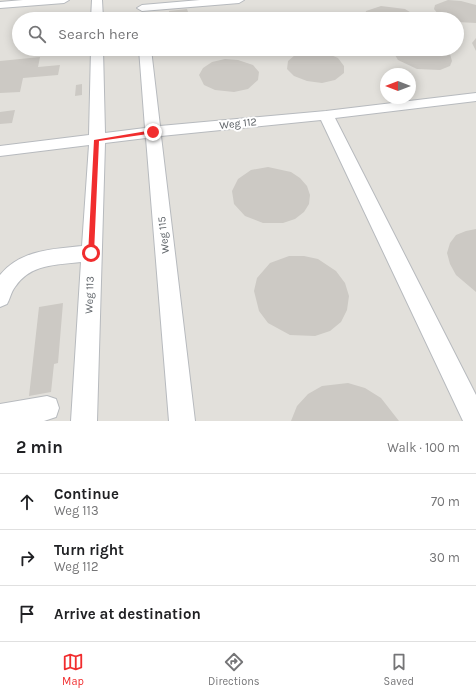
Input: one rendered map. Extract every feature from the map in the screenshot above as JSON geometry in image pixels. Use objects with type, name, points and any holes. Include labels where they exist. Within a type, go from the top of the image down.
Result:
[{"type":"lane","points":[[0,5],[64,0]]},
{"type":"lane","points":[[97,0],[97,12]]},
{"type":"lane","points":[[142,9],[239,0]]},
{"type":"lane","name":"Weg 113","points":[[84,421],[97,140],[97,56]]},
{"type":"lane","name":"Weg 115","points":[[146,56],[182,421]]},
{"type":"lane","name":"Weg 112","points":[[0,151],[153,132],[326,115],[476,97]]},
{"type":"lane","points":[[326,115],[476,421]]},
{"type":"lane","points":[[0,298],[8,280],[18,270],[31,262],[91,253]]},
{"type":"lane","points":[[0,417],[47,408]]},
{"type":"shaded area","points":[[0,0],[476,0],[476,421],[0,421]]},
{"type":"building","points":[[448,0],[461,1],[476,5],[476,23],[464,22],[464,12],[436,12],[434,9],[435,5]]},
{"type":"building","points":[[381,6],[405,9],[410,12],[366,12]]},
{"type":"building","points":[[187,9],[188,12],[169,12]]},
{"type":"building","points":[[476,38],[476,51],[472,43]]},
{"type":"building","points":[[294,56],[333,56],[338,58],[344,66],[344,73],[335,80],[322,83],[307,81],[294,76],[287,69],[288,61]]},
{"type":"building","points":[[396,56],[451,56],[452,61],[450,66],[440,70],[415,68],[398,60]]},
{"type":"building","points":[[40,57],[38,67],[60,65],[58,75],[23,78],[20,92],[0,93],[0,61]]},
{"type":"building","points":[[225,59],[238,60],[253,65],[259,72],[258,80],[248,89],[234,92],[215,90],[204,85],[199,75],[203,68],[212,62]]},
{"type":"building","points":[[82,84],[82,95],[75,96],[76,85]]},
{"type":"building","points":[[15,110],[12,123],[0,124],[0,112]]},
{"type":"building","points":[[268,167],[291,172],[300,178],[307,186],[310,195],[309,204],[304,212],[295,219],[283,223],[263,223],[245,216],[234,204],[232,191],[238,179],[251,170]]},
{"type":"building","points":[[476,229],[476,292],[456,275],[450,264],[447,253],[450,243],[456,235]]},
{"type":"building","points":[[289,256],[304,256],[318,259],[336,271],[345,283],[349,296],[347,310],[341,322],[330,331],[315,336],[290,335],[268,323],[259,311],[254,291],[257,278],[270,263]]},
{"type":"building","points":[[63,303],[58,363],[54,364],[51,392],[29,396],[39,307]]},
{"type":"building","points":[[348,383],[365,388],[381,398],[399,421],[291,421],[297,406],[308,394],[322,386]]},
{"type":"route","points":[[91,253],[97,140],[153,132]]}]
